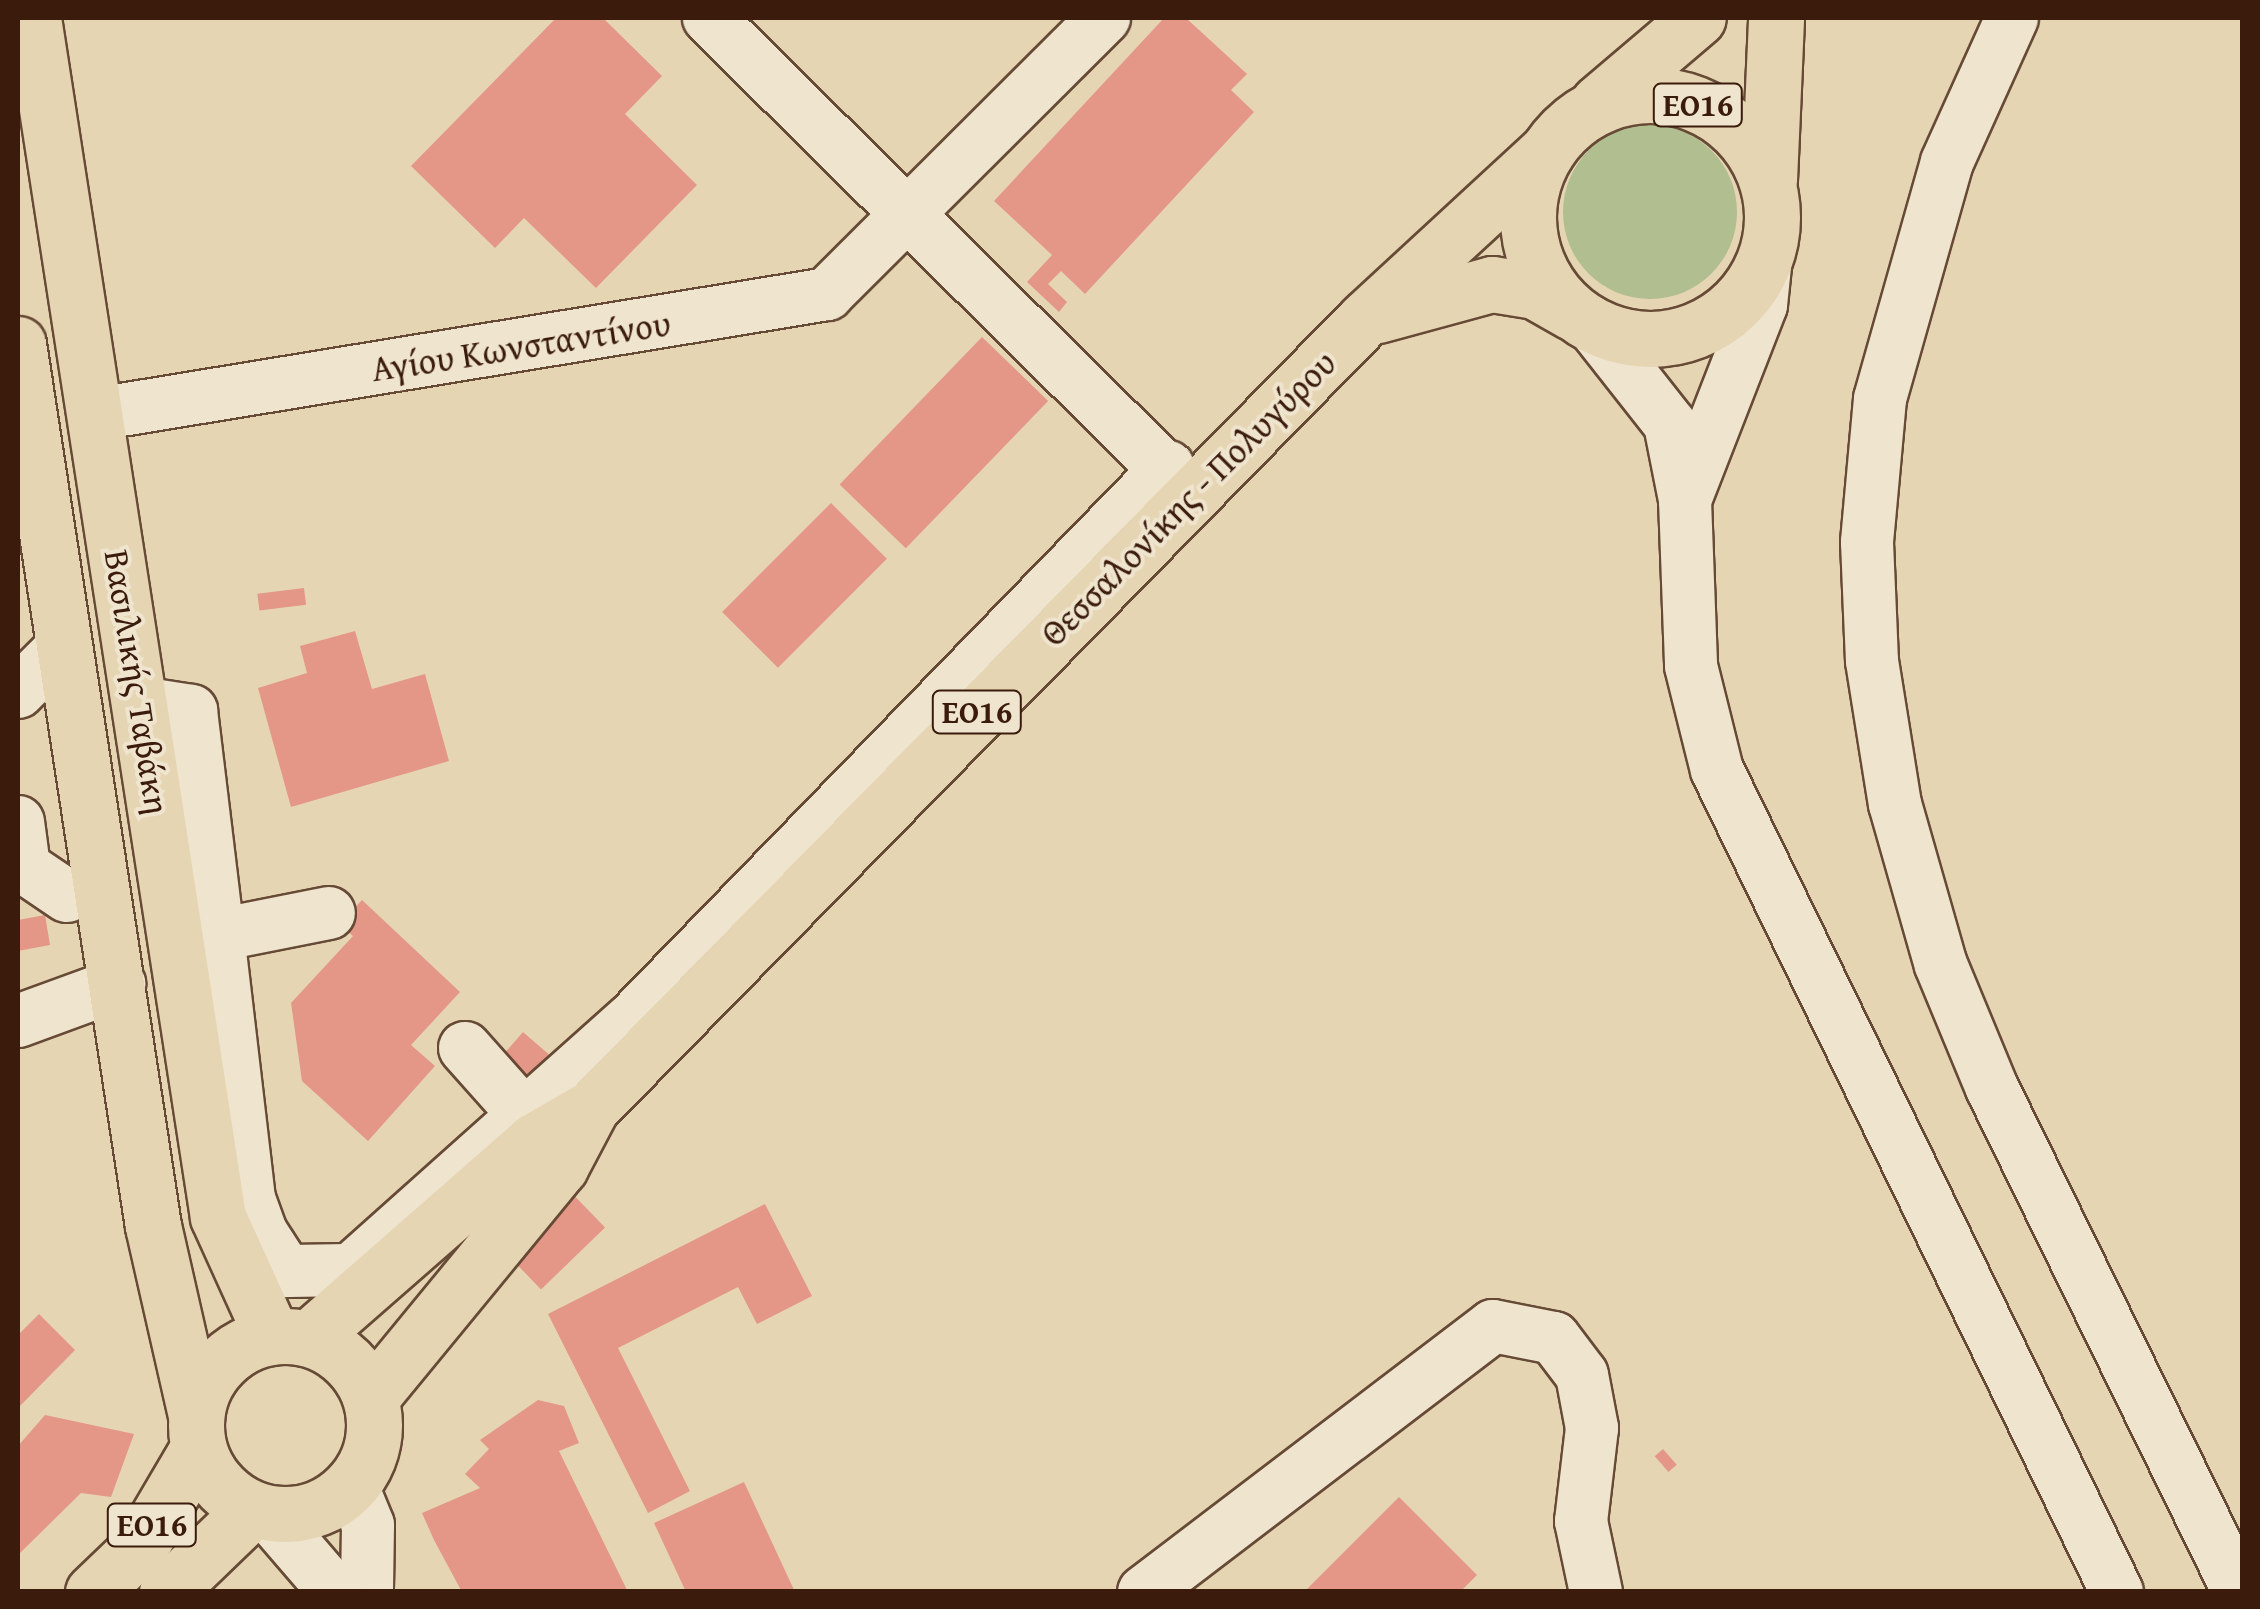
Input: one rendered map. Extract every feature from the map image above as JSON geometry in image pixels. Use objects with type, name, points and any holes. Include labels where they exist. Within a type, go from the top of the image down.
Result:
[{"type":"main road","name":"Βασιλικής Ταβάκη","points":[[34,18],[140,702],[195,928],[218,1217],[291,1337]]},
{"type":"main road","name":"ΕΟ16","points":[[1546,151],[1698,18]]},
{"type":"main road","name":"ΕΟ16","points":[[1582,318],[1642,338],[1694,331],[1750,288],[1766,257],[1776,18]]},
{"type":"main road","name":"ΕΟ16","points":[[1589,111],[1651,94],[1713,111],[1758,158],[1770,188]]},
{"type":"main road","points":[[1546,151],[1532,183],[1533,254],[1582,318]]},
{"type":"main road","name":"Θεσσαλονίκης - Πολυγύρου","points":[[371,1396],[560,1167],[591,1108],[1179,480],[1365,319],[1546,151]]},
{"type":"main road","name":"Θεσσαλονίκης - Πολυγύρου","points":[[1365,319],[1492,284],[1535,291],[1582,318]]},
{"type":"main road","name":"Βασιλικής Ταβάκη","points":[[18,344],[119,984],[152,1226],[197,1432]]},
{"type":"main road","name":"Θεσσαλονίκης - Πολυγύρου","points":[[291,1337],[534,1140],[591,1108]]},
{"type":"main road","name":"ΕΟ16","points":[[93,1592],[140,1547],[197,1432],[221,1363],[291,1337]]},
{"type":"main road","points":[[261,1511],[313,1510],[352,1486],[373,1444],[371,1396],[347,1360],[291,1337]]},
{"type":"main road","name":"ΕΟ16","points":[[166,1592],[261,1511],[218,1485],[197,1432]]},
{"type":"street","points":[[329,913],[195,928],[248,1199],[286,1271],[351,1270],[616,1034],[1179,480],[908,208],[709,18]]},
{"type":"street","name":"Αγίου Κωνσταντίνου","points":[[96,414],[784,306],[827,294],[908,208],[1104,18]]},
{"type":"street","points":[[2012,18],[1947,162],[1880,398],[1867,542],[1872,661],[1895,804],[1941,965],[1992,1088],[2239,1592]]},
{"type":"street","points":[[1685,500],[1761,305],[1766,257]]},
{"type":"street","points":[[1582,318],[1670,424],[1685,500],[1691,666],[1717,770],[2116,1592]]},
{"type":"street","points":[[18,692],[64,646]]},
{"type":"street","points":[[18,822],[24,867],[67,896]]},
{"type":"street","points":[[18,1021],[119,984]]},
{"type":"street","points":[[465,1048],[523,1113]]},
{"type":"street","points":[[1144,1592],[1493,1326],[1554,1338],[1582,1375],[1592,1428],[1581,1521],[1596,1592]]},
{"type":"street","points":[[352,1486],[368,1525],[367,1592]]},
{"type":"street","points":[[261,1511],[335,1592]]},
{"type":"green space","points":[[1650,125],[1683,131],[1712,150],[1731,179],[1737,212],[1731,245],[1712,274],[1683,293],[1650,299],[1617,293],[1588,274],[1569,245],[1563,212],[1569,179],[1588,150],[1617,131]]},
{"type":"building","points":[[556,18],[603,18],[662,76],[625,114],[697,185],[596,288],[524,218],[495,248],[411,166]]},
{"type":"building","points":[[1164,18],[1186,18],[1247,74],[1231,90],[1254,112],[1085,294],[1061,271],[1048,284],[1067,302],[1059,312],[1027,282],[1052,255],[994,201]]},
{"type":"building","points":[[982,337],[1048,401],[906,548],[840,484]]},
{"type":"building","points":[[831,503],[887,559],[778,668],[722,612]]},
{"type":"building","points":[[304,588],[306,605],[259,611],[257,594]]},
{"type":"building","points":[[355,631],[372,689],[425,674],[449,761],[291,807],[258,688],[307,673],[300,646]]},
{"type":"building","points":[[362,900],[460,992],[411,1045],[435,1066],[368,1141],[302,1081],[291,1003],[353,936],[339,924]]},
{"type":"building","points":[[45,915],[50,945],[18,951],[18,920]]},
{"type":"building","points":[[523,1032],[556,1061],[526,1096],[493,1067]]},
{"type":"building","points":[[562,1183],[605,1228],[541,1289],[498,1245]]},
{"type":"building","points":[[765,1204],[812,1296],[757,1324],[738,1287],[618,1348],[690,1491],[648,1513],[548,1314]]},
{"type":"building","points":[[39,1314],[75,1350],[18,1408],[18,1335]]},
{"type":"building","points":[[538,1400],[564,1406],[579,1443],[559,1451],[628,1592],[462,1592],[434,1540],[422,1513],[480,1488],[465,1474],[489,1449],[480,1440]]},
{"type":"building","points":[[45,1415],[134,1434],[111,1497],[81,1493],[18,1555],[18,1446]]},
{"type":"building","points":[[1663,1449],[1677,1465],[1668,1472],[1655,1456]]},
{"type":"building","points":[[744,1482],[795,1592],[686,1592],[654,1523]]},
{"type":"building","points":[[1399,1497],[1477,1575],[1460,1592],[1304,1592]]}]
